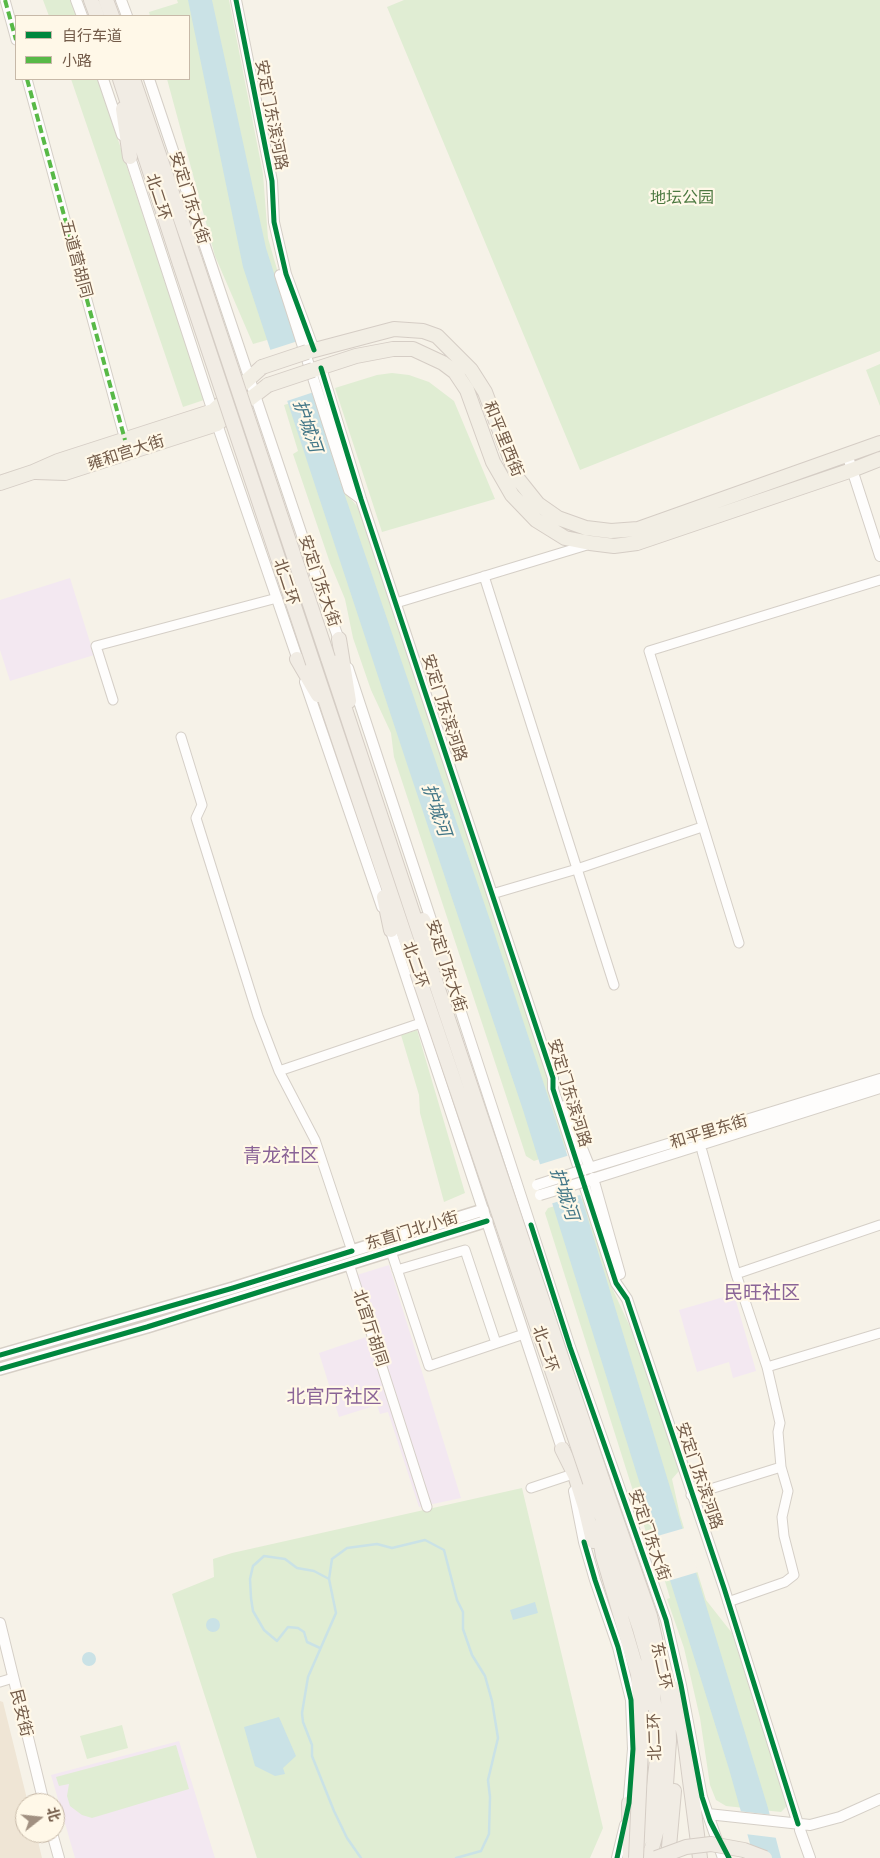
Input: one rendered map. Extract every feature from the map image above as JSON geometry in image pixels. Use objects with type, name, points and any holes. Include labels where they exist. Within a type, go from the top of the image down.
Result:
[{"type":"highway","points":[[91,0],[97,15]]},
{"type":"highway","points":[[106,0],[112,15]]},
{"type":"highway","points":[[119,80],[130,157]]},
{"type":"highway","name":"北二环","points":[[119,80],[374,844],[595,1484]]},
{"type":"highway","name":"北二环","points":[[133,80],[431,968],[648,1657],[657,1727],[657,1759],[653,1794],[644,1829],[633,1858]]},
{"type":"highway","points":[[339,639],[356,741]]},
{"type":"highway","points":[[297,659],[335,727]]},
{"type":"highway","points":[[374,844],[390,930]]},
{"type":"highway","points":[[399,873],[446,966]]},
{"type":"highway","points":[[562,1449],[575,1475],[602,1573],[621,1618]]},
{"type":"highway","points":[[595,1484],[603,1556],[638,1674],[641,1710],[633,1858]]},
{"type":"highway","name":"东二环","points":[[595,1484],[650,1616],[668,1698],[669,1741],[665,1800],[652,1848],[647,1858]]},
{"type":"highway","points":[[650,1616],[667,1665],[684,1734],[700,1858]]},
{"type":"highway","points":[[668,1698],[675,1747],[668,1858]]},
{"type":"highway","points":[[629,1803],[633,1858]]},
{"type":"highway","points":[[656,1858],[686,1847],[711,1844],[744,1850],[765,1858]]},
{"type":"main road","name":"和平里西街","points":[[250,378],[262,367],[311,351],[394,329],[422,331],[437,336],[471,370],[485,392],[518,479],[538,504],[558,518],[586,528],[611,531],[638,529],[880,443]]},
{"type":"main road","name":"和平里西街","points":[[215,417],[255,395],[268,385],[356,356],[393,349],[413,350],[426,354],[455,372],[467,390],[493,462],[512,495],[536,520],[565,538],[590,544],[614,546],[637,543],[880,459]]},
{"type":"main road","points":[[215,417],[250,378]]},
{"type":"main road","name":"雍和宫大街","points":[[0,483],[58,461],[125,440],[215,417]]},
{"type":"main road","name":"雍和宫大街","points":[[33,472],[64,473],[215,417]]},
{"type":"main road","name":"东直门北小街","points":[[0,1369],[235,1293],[352,1251],[485,1216]]},
{"type":"main road","name":"东直门北小街","points":[[0,1354],[349,1264],[391,1251],[485,1216]]},
{"type":"street","points":[[5,0],[15,36]]},
{"type":"street","points":[[76,0],[82,15]]},
{"type":"street","points":[[121,0],[127,15]]},
{"type":"street","name":"安定门东滨河路","points":[[236,0],[272,181],[274,222],[286,274],[311,351]]},
{"type":"street","name":"五道营胡同","points":[[27,80],[125,440]]},
{"type":"street","points":[[103,80],[276,598],[390,930],[570,1475],[584,1542],[618,1647],[631,1700],[632,1749],[629,1803],[617,1858]]},
{"type":"street","name":"安定门东大街","points":[[149,80],[339,639],[570,1347],[666,1620],[681,1685],[702,1797],[715,1818],[723,1858]]},
{"type":"street","points":[[274,222],[272,241],[278,271],[349,490],[361,499]]},
{"type":"street","points":[[170,282],[213,269]]},
{"type":"street","name":"安定门东滨河路","points":[[317,369],[553,1078],[553,1089],[616,1283],[627,1299],[728,1602],[810,1858]]},
{"type":"street","points":[[847,454],[880,556]]},
{"type":"street","points":[[396,603],[590,544]]},
{"type":"street","points":[[484,576],[614,985]]},
{"type":"street","points":[[739,944],[649,651],[880,580]]},
{"type":"street","points":[[113,700],[96,646],[276,598]]},
{"type":"street","points":[[281,611],[324,598]]},
{"type":"street","points":[[181,737],[202,805],[196,818],[258,1016],[279,1071],[315,1140],[352,1251]]},
{"type":"street","points":[[492,894],[577,869],[702,826]]},
{"type":"street","points":[[279,1071],[421,1023]]},
{"type":"street","points":[[434,1062],[473,1049]]},
{"type":"street","points":[[553,1078],[588,1174],[627,1299]]},
{"type":"street","name":"和平里东街","points":[[522,1196],[540,1195],[588,1174],[880,1079]]},
{"type":"street","name":"和平里东街","points":[[522,1196],[537,1185],[588,1174],[880,1088]]},
{"type":"street","points":[[464,1153],[503,1140]]},
{"type":"street","points":[[702,1152],[736,1274],[767,1367],[780,1423],[778,1432],[781,1467],[788,1491],[782,1517],[784,1536],[794,1575],[785,1582],[728,1602]]},
{"type":"street","points":[[485,1216],[522,1196]]},
{"type":"street","points":[[492,1238],[531,1225]]},
{"type":"street","points":[[736,1274],[880,1225]]},
{"type":"street","points":[[397,1270],[465,1250],[496,1343]]},
{"type":"street","points":[[391,1251],[429,1366],[524,1334]]},
{"type":"street","name":"北官厅胡同","points":[[349,1264],[427,1507]]},
{"type":"street","points":[[767,1367],[880,1333]]},
{"type":"street","points":[[532,1358],[570,1347]]},
{"type":"street","points":[[692,1495],[781,1467]]},
{"type":"street","points":[[531,1488],[570,1475]]},
{"type":"street","name":"民安街","points":[[0,1623],[42,1793]]},
{"type":"street","points":[[0,1682],[13,1678]]},
{"type":"street","points":[[799,1827],[840,1817],[880,1800]]},
{"type":"street","points":[[715,1818],[799,1827],[814,1831],[880,1804]]},
{"type":"street","points":[[55,1843],[59,1858]]},
{"type":"shaded area","points":[[70,578],[94,655],[10,681],[0,650],[0,600]]},
{"type":"shaded area","points":[[389,1265],[461,1498],[419,1507],[388,1412],[380,1414],[377,1405],[339,1417],[319,1353],[375,1334],[357,1275]]},
{"type":"shaded area","points":[[734,1294],[756,1371],[733,1378],[729,1362],[697,1372],[679,1310]]},
{"type":"shaded area","points":[[0,1701],[3,1702],[26,1793],[15,1793],[15,1843],[38,1843],[42,1858],[0,1858]]},
{"type":"shaded area","points":[[179,1741],[215,1858],[75,1858],[65,1823],[65,1793],[56,1793],[51,1775]]},
{"type":"green space","points":[[43,0],[72,0],[77,15],[49,15]]},
{"type":"green space","points":[[177,0],[229,0],[263,174],[268,238],[295,332],[253,344],[215,256],[167,80],[190,80],[190,15],[150,15],[149,12],[178,3]]},
{"type":"green space","name":"地坛公园","points":[[404,0],[880,0],[880,351],[580,470],[387,7]]},
{"type":"green space","points":[[71,80],[98,80],[204,400],[183,407]]},
{"type":"green space","points":[[880,364],[880,406],[866,370]]},
{"type":"green space","points":[[392,373],[409,375],[429,382],[454,401],[495,499],[382,532],[335,388],[377,375]]},
{"type":"green space","points":[[315,395],[347,494],[361,511],[532,1030],[569,1149],[534,1161],[526,1156],[394,757],[391,733],[371,690],[353,638],[345,599],[330,563],[293,454],[298,451],[284,405]]},
{"type":"green space","points":[[417,1030],[465,1193],[444,1202],[420,1113],[419,1095],[401,1035]]},
{"type":"green space","points":[[584,1198],[613,1290],[632,1331],[679,1471],[672,1479],[680,1515],[706,1600],[732,1633],[787,1806],[781,1812],[726,1806],[716,1800],[710,1785],[700,1718],[684,1648],[667,1599],[670,1598],[651,1535],[647,1535],[545,1213],[548,1208]]},
{"type":"green space","points":[[522,1488],[603,1828],[590,1858],[257,1858],[172,1594],[214,1577],[213,1559],[232,1553]]},
{"type":"green space","points":[[122,1725],[128,1748],[87,1759],[80,1736]]},
{"type":"green space","points":[[176,1745],[189,1789],[92,1818],[82,1815],[70,1806],[67,1796],[69,1784],[59,1786],[56,1777]]},
{"type":"water","name":"护城河","points":[[188,0],[212,0],[266,248],[340,481],[491,923],[585,1209],[768,1808],[781,1858],[754,1858],[729,1769],[523,1110],[243,267]]},
{"type":"water","points":[[535,1602],[538,1613],[513,1620],[510,1610]]},
{"type":"water","points":[[213,1618],[218,1620],[220,1625],[218,1630],[213,1632],[208,1630],[206,1625],[208,1620]]},
{"type":"water","points":[[89,1652],[94,1654],[96,1659],[94,1664],[89,1666],[84,1664],[82,1659],[84,1654]]},
{"type":"water","points":[[279,1717],[296,1756],[283,1768],[285,1774],[275,1776],[255,1766],[244,1727]]},
{"type":"pier","points":[[298,341],[314,392],[284,402],[267,351]]},
{"type":"pier","points":[[570,1155],[583,1194],[550,1204],[538,1165]]},
{"type":"pier","points":[[685,1528],[698,1572],[668,1581],[654,1537]]},
{"type":"pier","points":[[738,1811],[773,1815],[778,1838],[745,1834]]},
{"type":"waterway","points":[[361,1858],[347,1838],[334,1811],[312,1756],[312,1745],[303,1722],[302,1713],[308,1677],[336,1613],[329,1579],[332,1559],[347,1548],[377,1544],[392,1548],[425,1540],[444,1550],[457,1600],[463,1612],[463,1629],[472,1655],[485,1676],[492,1701],[498,1738],[488,1780],[490,1797],[489,1834],[481,1851],[456,1858]]},
{"type":"waterway","points":[[320,1648],[307,1642],[304,1632],[298,1628],[288,1627],[277,1641],[264,1630],[253,1611],[250,1579],[253,1566],[264,1556],[285,1559],[297,1568],[314,1571],[329,1579]]},
{"type":"marked path","points":[[5,0],[15,36]]},
{"type":"marked path","points":[[27,80],[125,440]]},
{"type":"cycle path","points":[[236,0],[272,181],[274,222],[286,274],[314,350]]},
{"type":"cycle path","points":[[321,368],[361,499],[553,1078],[553,1089],[616,1283],[627,1299],[724,1588],[798,1824]]},
{"type":"cycle path","points":[[0,1369],[147,1327],[487,1221]]},
{"type":"cycle path","points":[[531,1225],[570,1347],[666,1620],[681,1685],[702,1797],[710,1821],[729,1858]]},
{"type":"cycle path","points":[[0,1355],[233,1288],[352,1251]]},
{"type":"cycle path","points":[[584,1542],[618,1647],[631,1700],[633,1749],[629,1803],[617,1858]]},
{"type":"district","name":"青龙社区","points":[[281,1156]]},
{"type":"district","name":"民旺社区","points":[[762,1293]]},
{"type":"district","name":"北官厅社区","points":[[334,1397]]}]
